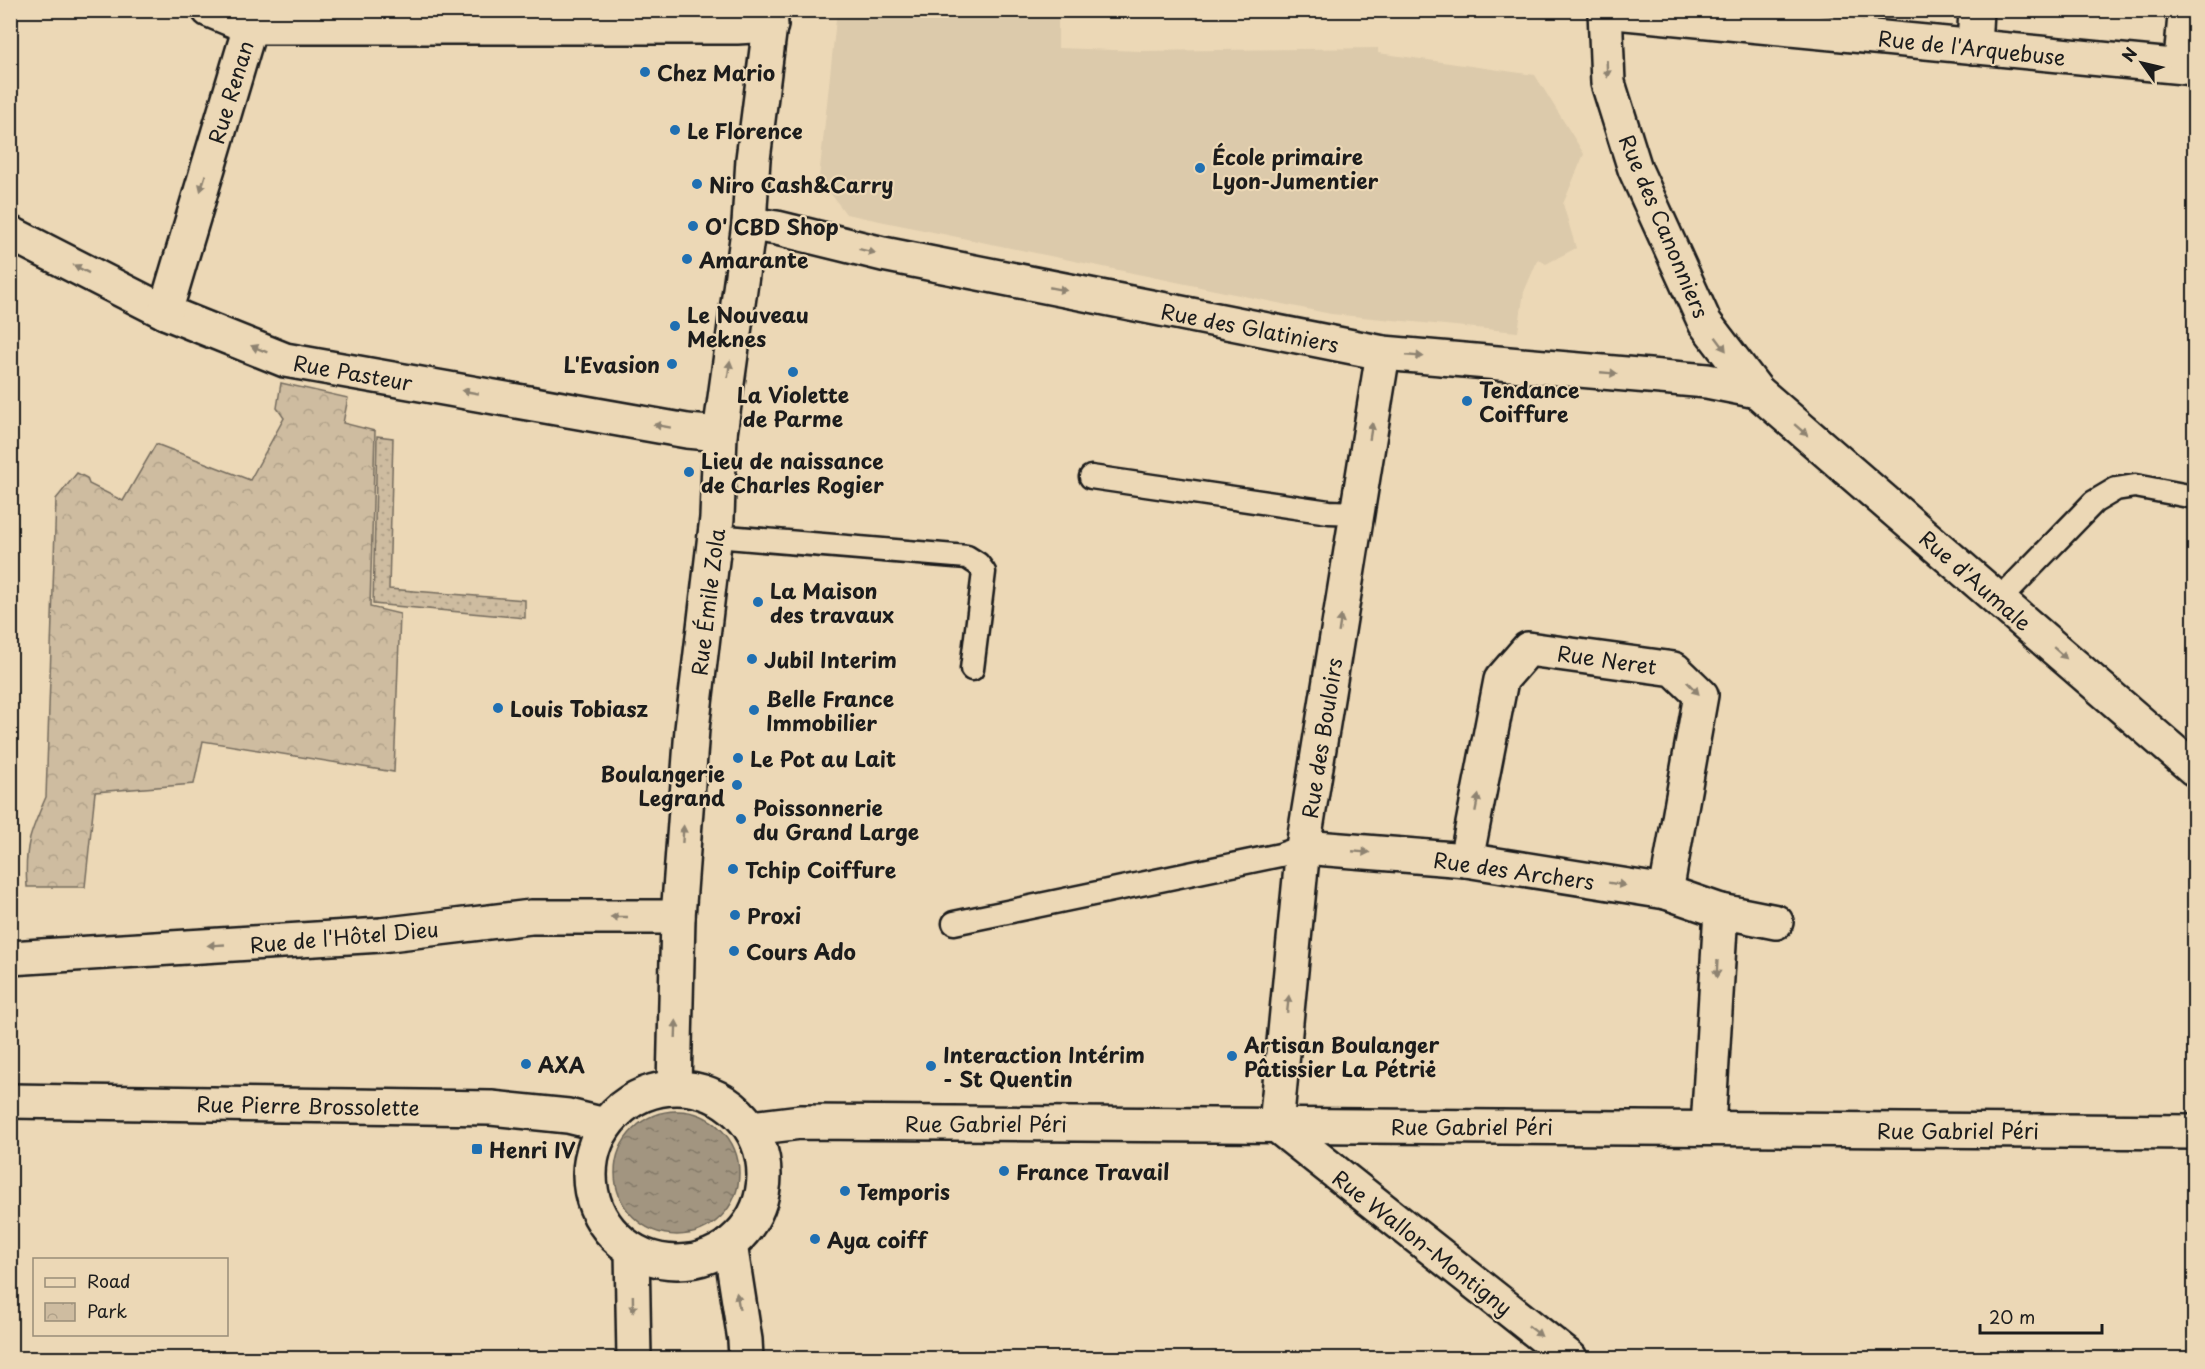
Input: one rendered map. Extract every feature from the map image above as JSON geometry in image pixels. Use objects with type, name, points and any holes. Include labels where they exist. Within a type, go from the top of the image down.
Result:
[{"type":"street","points":[[209,10],[250,27]]},
{"type":"street","points":[[1974,47],[1976,10]]},
{"type":"street","name":"Rue de l'Arquebuse","points":[[1605,11],[2185,67]]},
{"type":"street","name":"Rue des Canonniers","points":[[1605,11],[1608,83],[1635,169],[1705,322],[1757,392]]},
{"type":"street","name":"Rue Renan","points":[[165,312],[250,27],[737,27],[772,18]]},
{"type":"street","name":"Rue Émile Zola","points":[[674,1087],[678,917],[692,729],[715,536],[720,434],[772,18]]},
{"type":"street","name":"Rue des Glatiniers","points":[[748,224],[777,228],[894,257],[1383,353],[1707,381],[1757,392]]},
{"type":"street","name":"Rue Pasteur","points":[[10,233],[165,312],[285,360],[687,431],[720,434]]},
{"type":"street","name":"Rue des Bouloirs","points":[[1276,1125],[1303,847],[1383,353]]},
{"type":"street","name":"Rue d'Aumale","points":[[1757,392],[2194,769]]},
{"type":"street","name":"Rue Neret","points":[[1466,861],[1501,680],[1527,649],[1674,669],[1701,695],[1666,892]]},
{"type":"street","name":"Rue des Archers","points":[[1303,847],[1466,861],[1666,892],[1721,911],[1776,922]]},
{"type":"street","points":[[1708,1128],[1721,911]]},
{"type":"street","name":"Rue de l'Hôtel Dieu","points":[[10,958],[381,935],[531,917],[678,917]]},
{"type":"street","points":[[674,1087],[704,1092],[730,1105],[751,1128],[761,1151],[764,1177],[760,1203],[748,1226],[729,1244],[707,1257],[682,1262],[657,1260],[632,1250],[610,1232],[596,1207],[589,1179],[593,1151],[605,1125],[624,1106],[647,1092],[674,1087]]},
{"type":"street","name":"Rue Pierre Brossolette","points":[[10,1101],[491,1108],[567,1116],[605,1125]]},
{"type":"street","name":"Rue Gabriel Péri","points":[[751,1128],[801,1122],[2194,1132]]},
{"type":"street","name":"Rue Wallon-Montigny","points":[[1276,1125],[1570,1359]]},
{"type":"street","points":[[729,1244],[746,1359]]},
{"type":"street","points":[[632,1250],[634,1359]]},
{"type":"lane","points":[[2180,10],[2185,67]]},
{"type":"lane","points":[[1091,477],[1329,512],[1358,513]]},
{"type":"lane","points":[[1999,600],[2094,502],[2116,489],[2135,486],[2194,497]]},
{"type":"lane","points":[[715,536],[967,557],[978,564],[984,572],[972,669]]},
{"type":"lane","points":[[954,923],[1280,855],[1303,847]]},
{"type":"shaded area","name":"École primaire Lyon-Jumentier","points":[[837,10],[1058,11],[1058,48],[1141,51],[1378,48],[1378,53],[1535,75],[1584,154],[1563,204],[1576,248],[1546,264],[1538,259],[1524,292],[1517,332],[1331,314],[846,214],[819,178]]},
{"type":"green space","points":[[281,383],[348,398],[343,423],[375,431],[370,607],[400,614],[394,772],[203,741],[194,784],[95,792],[85,887],[27,887],[26,861],[29,840],[46,797],[56,499],[77,473],[87,478],[89,484],[123,501],[156,444],[250,480],[284,418],[277,408]]},
{"type":"green space","points":[[377,436],[393,438],[389,589],[525,600],[525,618],[373,604]]},
{"type":"water","points":[[677,1111],[701,1116],[712,1121],[721,1129],[729,1138],[734,1149],[739,1173],[734,1197],[729,1208],[721,1217],[712,1225],[701,1230],[677,1235],[653,1230],[642,1225],[633,1217],[625,1208],[620,1197],[615,1173],[620,1149],[625,1138],[633,1129],[642,1121],[653,1116]]},
{"type":"place","name":"Chez Mario","points":[[645,72]]},
{"type":"place","name":"Le Florence","points":[[675,130]]},
{"type":"place","name":"École primaire Lyon-Jumentier","points":[[1200,168]]},
{"type":"place","name":"Niro Cash&Carry","points":[[697,184]]},
{"type":"place","name":"O' CBD Shop","points":[[693,226]]},
{"type":"place","name":"Amarante","points":[[687,259]]},
{"type":"place","name":"Le Nouveau Meknes","points":[[675,326]]},
{"type":"place","name":"L'Evasion","points":[[672,364]]},
{"type":"place","name":"La Violette de Parme","points":[[793,372]]},
{"type":"place","name":"Tendance Coiffure","points":[[1467,401]]},
{"type":"place","name":"Lieu de naissance de Charles Rogier","points":[[689,472]]},
{"type":"place","name":"La Maison des travaux","points":[[758,602]]},
{"type":"place","name":"Jubil Interim","points":[[752,659]]},
{"type":"place","name":"Louis Tobiasz","points":[[498,708]]},
{"type":"place","name":"Belle France Immobilier","points":[[754,710]]},
{"type":"place","name":"Le Pot au Lait","points":[[738,758]]},
{"type":"place","name":"Boulangerie Legrand","points":[[737,785]]},
{"type":"place","name":"Poissonnerie du Grand Large","points":[[741,819]]},
{"type":"place","name":"Tchip Coiffure","points":[[733,869]]},
{"type":"place","name":"Proxi","points":[[735,915]]},
{"type":"place","name":"Cours Ado","points":[[734,951]]},
{"type":"place","name":"Artisan Boulanger Pâtissier La Pétriė","points":[[1232,1056]]},
{"type":"place","name":"AXA","points":[[526,1064]]},
{"type":"place","name":"Interaction Intérim - St Quentin","points":[[931,1066]]},
{"type":"place","name":"Henri IV","points":[[477,1149]]},
{"type":"place","name":"France Travail","points":[[1004,1171]]},
{"type":"place","name":"Temporis","points":[[845,1191]]},
{"type":"place","name":"Aya coiff","points":[[815,1239]]}]
